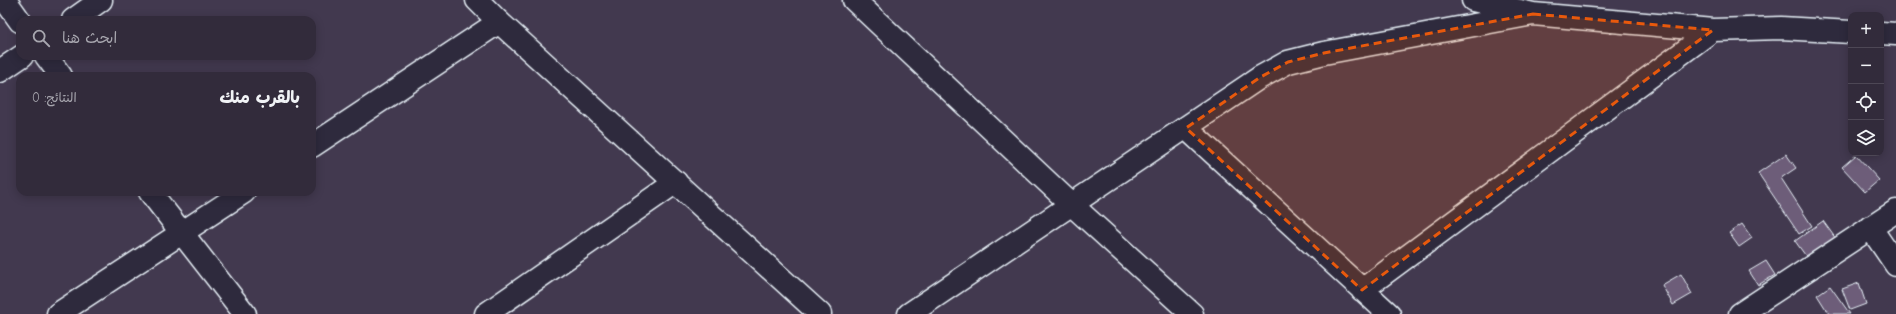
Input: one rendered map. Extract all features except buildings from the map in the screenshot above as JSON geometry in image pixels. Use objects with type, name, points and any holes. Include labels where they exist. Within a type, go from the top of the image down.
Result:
[{"type":"street","points":[[5,0],[16,16]]},
{"type":"street","points":[[78,16],[100,0]]},
{"type":"street","points":[[477,0],[499,22],[820,314]]},
{"type":"street","points":[[854,0],[1072,205],[1192,314]]},
{"type":"street","points":[[1473,0],[1533,14],[1713,30],[1781,28],[1848,32]]},
{"type":"street","points":[[909,314],[1259,78],[1288,62],[1324,53],[1533,14]]},
{"type":"street","points":[[316,143],[499,22]]},
{"type":"street","points":[[1362,290],[1713,30]]},
{"type":"street","points":[[1884,33],[1896,34]]},
{"type":"street","points":[[0,70],[16,60]]},
{"type":"street","points":[[49,60],[58,72]]},
{"type":"street","points":[[1186,128],[1389,314]]},
{"type":"street","points":[[486,314],[676,182]]},
{"type":"street","points":[[153,196],[245,314]]},
{"type":"street","points":[[58,314],[238,196]]},
{"type":"street","points":[[1740,314],[1896,210]]},
{"type":"street","points":[[1870,227],[1896,265]]},
{"type":"highlighted area","points":[[1533,14],[1713,30],[1362,290],[1186,128],[1259,78],[1288,62],[1324,53]]}]
